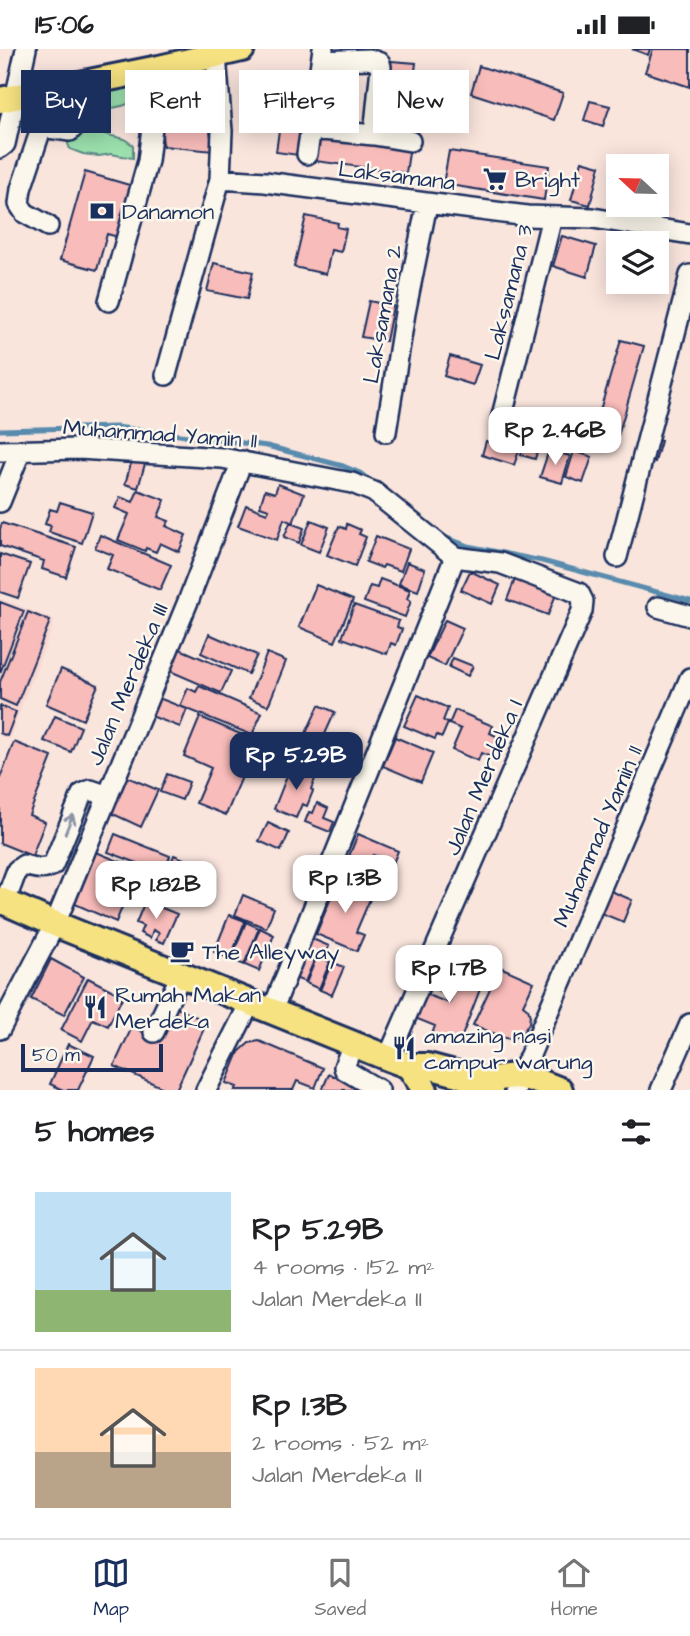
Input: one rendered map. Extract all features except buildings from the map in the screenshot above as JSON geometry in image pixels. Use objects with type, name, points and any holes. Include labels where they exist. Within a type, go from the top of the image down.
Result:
[{"type":"main road","points":[[111,78],[242,49]]},
{"type":"main road","points":[[3,901],[398,1062],[428,1066],[488,1087],[502,1076],[518,1083],[560,1090]]},
{"type":"main road","points":[[398,1062],[425,1090]]},
{"type":"street","points":[[0,148],[5,144],[7,99],[26,49]]},
{"type":"street","points":[[322,55],[369,59],[380,63],[374,135]]},
{"type":"street","points":[[166,375],[220,179],[222,131],[216,56]]},
{"type":"street","points":[[39,133],[21,189],[19,204],[25,213],[48,226]]},
{"type":"street","points":[[109,301],[148,161],[151,133]]},
{"type":"street","points":[[307,154],[310,133]]},
{"type":"street","points":[[353,133],[410,141]]},
{"type":"street","name":"Laksamana","points":[[220,179],[265,182],[427,204],[552,217],[593,218],[690,234]]},
{"type":"street","name":"Laksamana 2","points":[[386,432],[405,313],[427,204]]},
{"type":"street","name":"Laksamana 3","points":[[501,419],[552,217]]},
{"type":"street","points":[[617,557],[690,275]]},
{"type":"street","name":"Muhammad Yamin 11","points":[[0,451],[79,449],[198,456],[242,461],[352,483],[374,492],[454,557]]},
{"type":"street","points":[[0,502],[22,450]]},
{"type":"street","name":"Jalan Merdeka III","points":[[0,1030],[55,924],[189,599],[242,461]]},
{"type":"street","points":[[206,1090],[261,1007],[454,557]]},
{"type":"street","name":"Jalan Merdeka I","points":[[398,1062],[582,611],[583,601],[579,593],[500,563],[454,557]]},
{"type":"street","points":[[659,607],[690,616]]},
{"type":"street","name":"Muhammad Yamin 11","points":[[518,1083],[690,678]]},
{"type":"street","points":[[3,901],[17,870],[24,865],[35,868],[53,865],[82,794],[91,790],[108,796]]},
{"type":"street","points":[[155,1032],[181,975]]},
{"type":"street","points":[[663,1089],[690,1024]]},
{"type":"street","points":[[354,1044],[345,1070],[379,1090]]},
{"type":"shaded area","points":[[0,598],[55,620],[9,740],[0,736]]},
{"type":"green space","points":[[125,84],[125,105],[111,109],[111,87]]},
{"type":"green space","points":[[55,133],[103,133],[124,139],[133,145],[133,158],[111,154],[83,154],[70,149],[67,141]]},
{"type":"waterway","points":[[0,430],[116,427],[267,446],[343,466],[360,473],[373,483]]},
{"type":"waterway","points":[[442,536],[468,546],[542,561],[690,601]]},
{"type":"place","name":"Bright","points":[[495,179]]},
{"type":"place","name":"Danamon","points":[[102,211]]},
{"type":"place","name":"The Alleyway","points":[[182,951]]},
{"type":"place","name":"Rumah Makan Merdeka","points":[[95,1007]]},
{"type":"place","name":"amazing nasi campur warung","points":[[404,1048]]}]
